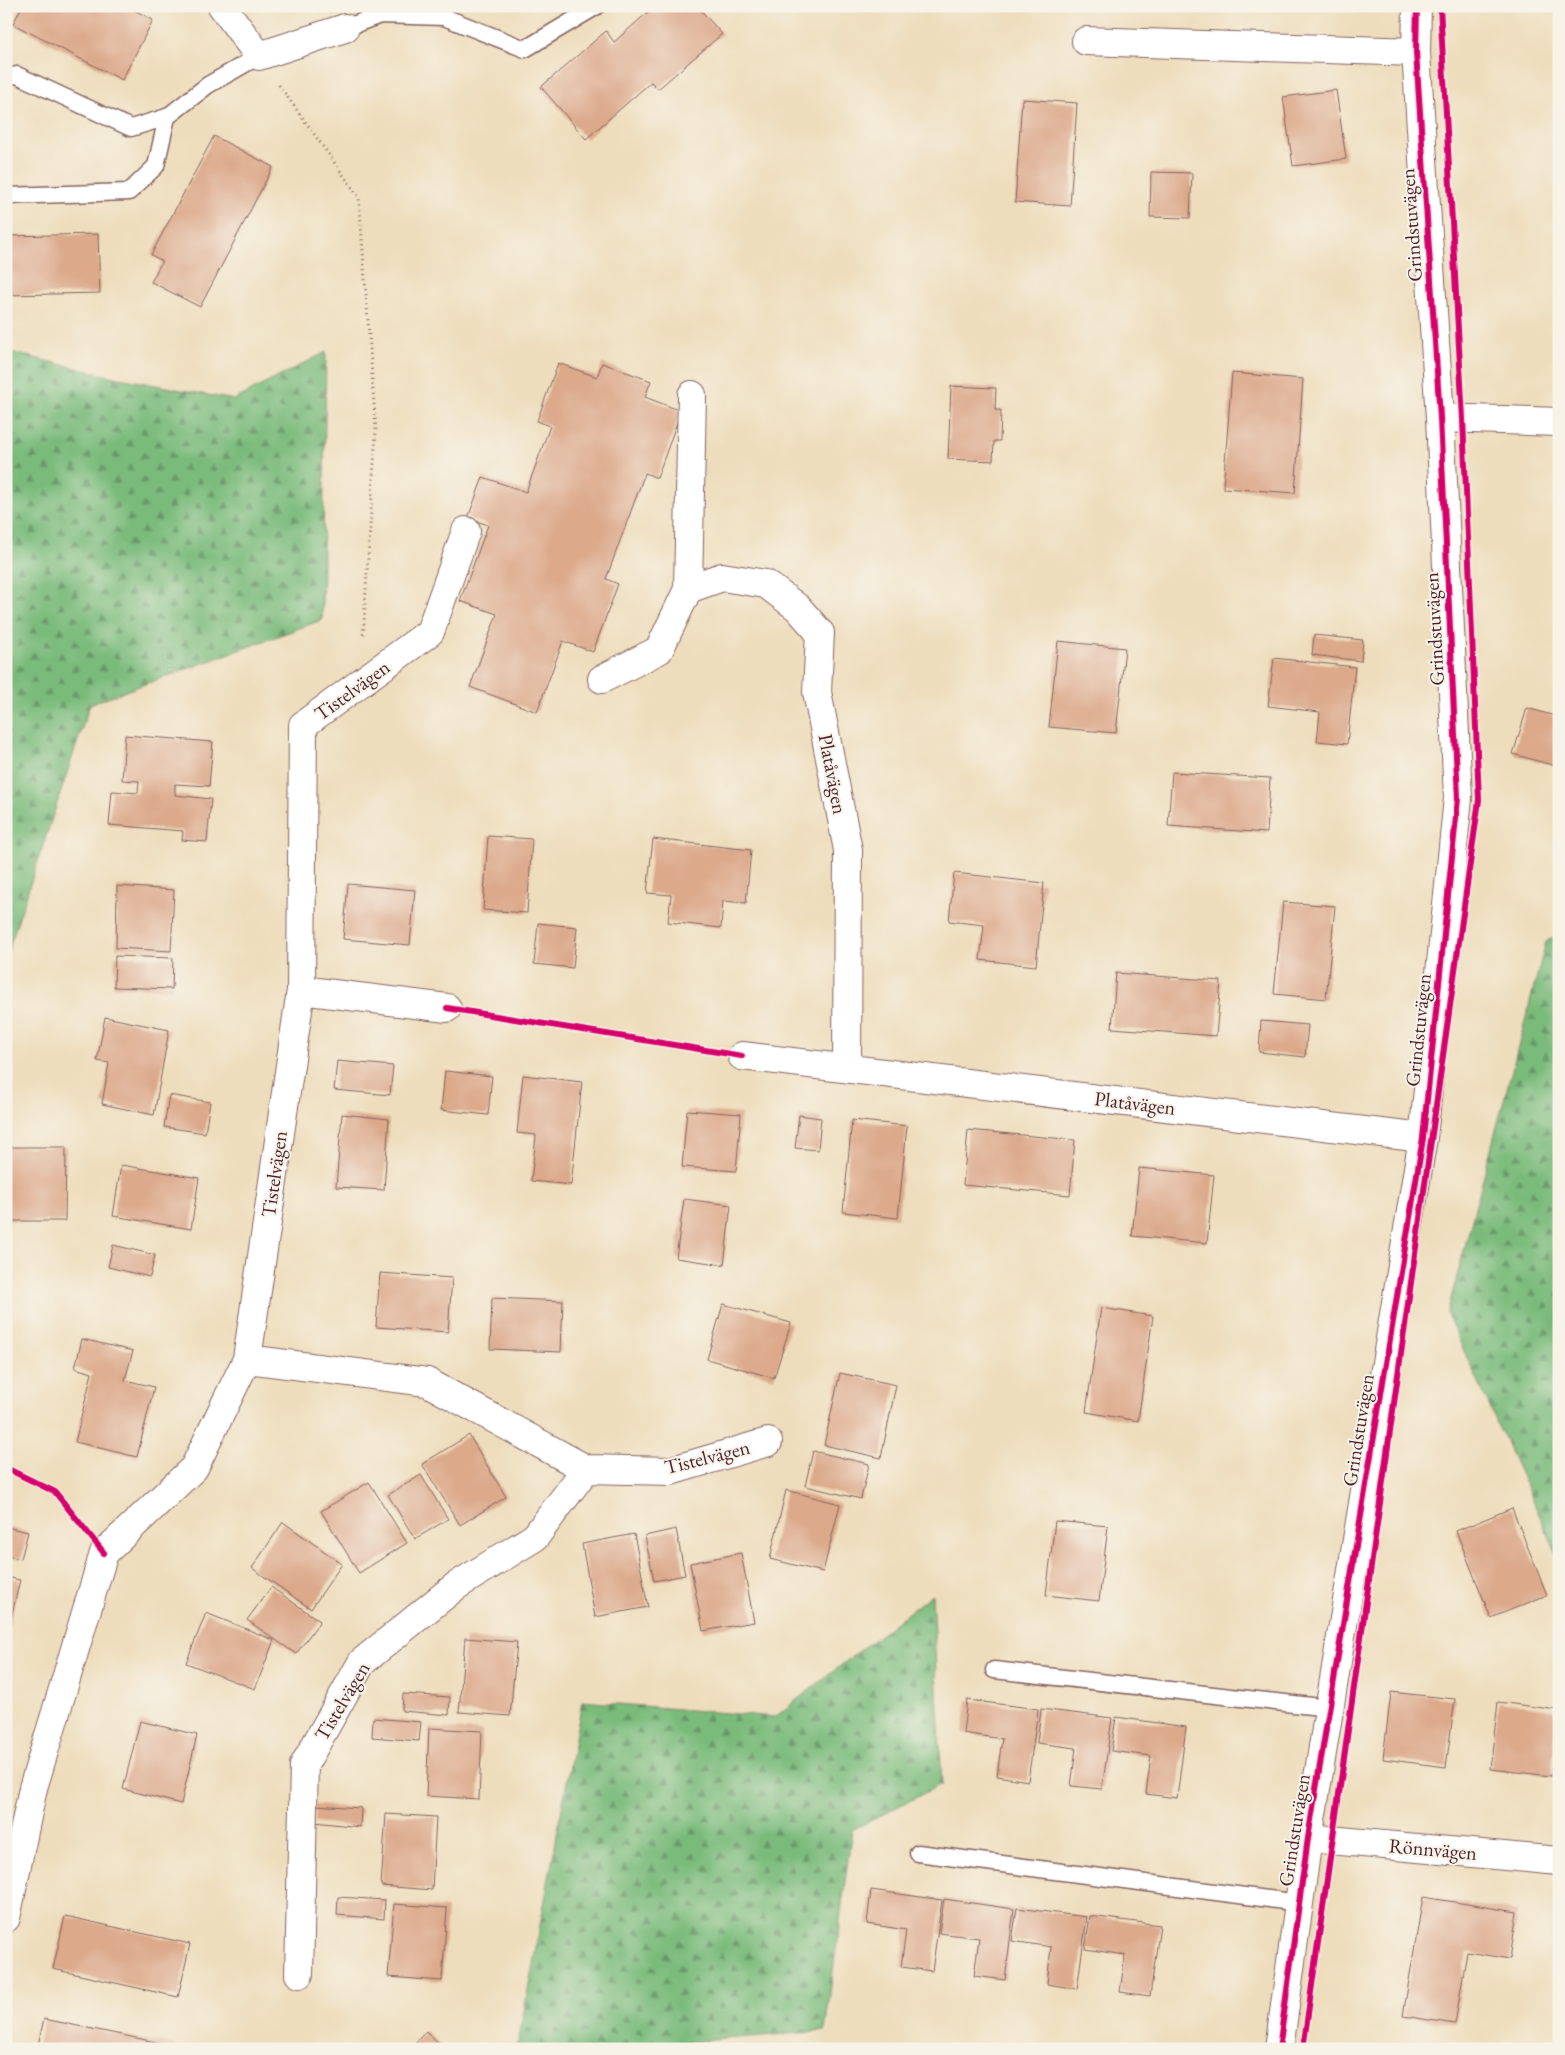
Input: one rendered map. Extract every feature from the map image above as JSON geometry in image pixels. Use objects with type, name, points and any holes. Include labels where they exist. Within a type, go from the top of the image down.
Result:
[{"type":"street","points":[[222,6],[259,56],[345,28]]},
{"type":"street","name":"Grindstuvägen","points":[[1279,2049],[1308,1838],[1423,1138],[1458,798],[1440,418],[1416,52],[1416,6]]},
{"type":"street","points":[[1086,41],[1416,52]]},
{"type":"street","points":[[602,679],[659,650],[688,589],[692,394]]},
{"type":"street","points":[[1440,418],[1559,422]]},
{"type":"street","name":"Tistelvägen","points":[[6,1918],[33,1788],[104,1553],[194,1468],[247,1359],[301,990],[303,725],[430,632],[466,531]]},
{"type":"street","name":"Platåvägen","points":[[688,589],[722,577],[766,584],[798,608],[820,633],[818,692],[848,850],[847,1068]]},
{"type":"street","points":[[301,990],[447,1008]]},
{"type":"street","name":"Platåvägen","points":[[742,1056],[1423,1138]]},
{"type":"street","name":"Tistelvägen","points":[[247,1359],[427,1382],[586,1469],[670,1471],[768,1442]]},
{"type":"street","name":"Tistelvägen","points":[[299,1974],[304,1765],[362,1662],[456,1586],[535,1537],[586,1469]]},
{"type":"street","name":"Rönnvägen","points":[[1308,1838],[1559,1861]]},
{"type":"lane","points":[[345,28],[380,15],[448,11],[525,49],[597,6]]},
{"type":"lane","points":[[6,77],[17,75],[131,128],[167,117],[208,85],[259,56]]},
{"type":"lane","points":[[6,196],[129,192],[156,166],[167,117]]},
{"type":"lane","points":[[994,1670],[1329,1708]]},
{"type":"lane","points":[[918,1853],[1299,1903]]},
{"type":"path","points":[[259,56],[359,198],[376,431],[360,684]]},
{"type":"green space","points":[[6,351],[109,376],[234,400],[326,352],[322,620],[90,704],[6,957]]},
{"type":"green space","points":[[1559,933],[1559,1558],[1447,1314],[1546,942]]},
{"type":"green space","points":[[932,1594],[942,1784],[852,1830],[825,2031],[675,2043],[674,2049],[517,2049],[582,1701],[775,1717]]},
{"type":"building","points":[[22,6],[127,6],[153,20],[122,80],[13,24]]},
{"type":"building","points":[[655,6],[697,6],[722,34],[658,89],[651,82],[586,139],[541,87],[606,31],[614,42]]},
{"type":"building","points":[[1336,90],[1346,159],[1293,166],[1283,97]]},
{"type":"building","points":[[1022,99],[1077,103],[1070,206],[1015,202]]},
{"type":"building","points":[[214,136],[273,167],[200,307],[151,282],[162,261],[151,255]]},
{"type":"building","points":[[1151,172],[1192,173],[1190,218],[1150,217]]},
{"type":"building","points":[[98,234],[100,293],[6,295],[6,236]]},
{"type":"building","points":[[558,363],[597,377],[602,363],[651,381],[645,397],[681,411],[657,478],[645,473],[606,579],[618,584],[593,652],[563,641],[537,712],[470,687],[497,614],[460,601],[488,525],[468,518],[483,477],[526,492],[550,426],[537,421]]},
{"type":"building","points":[[1232,373],[1303,379],[1295,493],[1223,488]]},
{"type":"building","points":[[951,386],[996,388],[995,410],[1001,410],[1000,441],[994,441],[993,461],[948,459]]},
{"type":"building","points":[[1314,635],[1363,640],[1361,661],[1312,655]]},
{"type":"building","points":[[1058,641],[1125,648],[1116,733],[1049,727]]},
{"type":"building","points":[[1274,658],[1355,667],[1347,744],[1317,741],[1320,712],[1268,706]]},
{"type":"building","points":[[1527,708],[1559,717],[1559,767],[1513,754]]},
{"type":"building","points":[[125,735],[213,742],[209,786],[175,784],[175,795],[211,799],[207,842],[182,840],[183,831],[109,825],[112,791],[138,793],[139,781],[122,780]]},
{"type":"building","points":[[1172,772],[1270,778],[1267,833],[1168,826]]},
{"type":"building","points":[[488,836],[532,839],[527,913],[483,910]]},
{"type":"building","points":[[653,839],[751,850],[746,903],[723,901],[721,928],[668,922],[671,895],[647,893]]},
{"type":"building","points":[[954,873],[1044,883],[1036,966],[980,960],[984,925],[949,921]]},
{"type":"building","points":[[348,884],[415,890],[410,945],[343,939]]},
{"type":"building","points":[[117,886],[174,890],[171,951],[116,948]]},
{"type":"building","points":[[1283,902],[1335,906],[1326,999],[1274,994]]},
{"type":"building","points":[[538,923],[577,927],[573,968],[534,964]]},
{"type":"building","points":[[115,956],[173,958],[172,989],[114,987]]},
{"type":"building","points":[[1116,973],[1221,981],[1216,1036],[1112,1028]]},
{"type":"building","points":[[105,1017],[169,1030],[154,1115],[102,1104],[109,1063],[97,1061]]},
{"type":"building","points":[[1261,1021],[1308,1025],[1305,1057],[1259,1052]]},
{"type":"building","points":[[337,1061],[393,1066],[390,1095],[334,1090]]},
{"type":"building","points":[[445,1071],[492,1076],[488,1115],[441,1110]]},
{"type":"building","points":[[523,1075],[582,1082],[571,1185],[531,1181],[536,1135],[517,1133]]},
{"type":"building","points":[[169,1095],[210,1102],[205,1133],[164,1127]]},
{"type":"building","points":[[687,1110],[741,1114],[736,1171],[682,1167]]},
{"type":"building","points":[[342,1114],[389,1119],[384,1190],[336,1187]]},
{"type":"building","points":[[799,1115],[821,1118],[818,1150],[795,1148]]},
{"type":"building","points":[[852,1120],[907,1126],[898,1218],[843,1212]]},
{"type":"building","points":[[968,1130],[1075,1140],[1070,1195],[963,1185]]},
{"type":"building","points":[[6,1147],[66,1147],[65,1221],[6,1221]]},
{"type":"building","points":[[121,1165],[199,1178],[191,1229],[113,1216]]},
{"type":"building","points":[[1139,1168],[1214,1175],[1207,1243],[1132,1236]]},
{"type":"building","points":[[684,1199],[731,1205],[724,1265],[676,1258]]},
{"type":"building","points":[[113,1245],[155,1255],[150,1277],[108,1267]]},
{"type":"building","points":[[380,1273],[452,1278],[448,1332],[376,1327]]},
{"type":"building","points":[[492,1298],[563,1301],[561,1352],[490,1349]]},
{"type":"building","points":[[723,1304],[791,1323],[774,1378],[707,1359]]},
{"type":"building","points":[[1101,1308],[1153,1316],[1138,1421],[1086,1412]]},
{"type":"building","points":[[82,1339],[133,1351],[125,1380],[154,1387],[137,1457],[75,1442],[92,1373],[75,1368]]},
{"type":"building","points":[[840,1373],[896,1385],[881,1458],[824,1445]]},
{"type":"building","points":[[469,1435],[506,1497],[460,1525],[422,1464]]},
{"type":"building","points":[[813,1451],[869,1464],[861,1499],[805,1486]]},
{"type":"building","points":[[421,1475],[448,1519],[415,1539],[388,1495]]},
{"type":"building","points":[[369,1482],[407,1543],[359,1573],[321,1511]]},
{"type":"building","points":[[786,1490],[840,1504],[823,1572],[770,1559]]},
{"type":"building","points":[[1512,1508],[1547,1595],[1491,1618],[1456,1531]]},
{"type":"building","points":[[1055,1521],[1108,1526],[1099,1601],[1046,1595]]},
{"type":"building","points":[[283,1522],[342,1564],[311,1609],[252,1568]]},
{"type":"building","points":[[6,1527],[28,1532],[21,1559],[6,1556]]},
{"type":"building","points":[[676,1529],[685,1575],[654,1581],[645,1536]]},
{"type":"building","points":[[634,1534],[648,1607],[595,1617],[582,1544]]},
{"type":"building","points":[[741,1553],[754,1622],[703,1631],[690,1563]]},
{"type":"building","points":[[6,1577],[20,1580],[7,1635],[6,1635]]},
{"type":"building","points":[[271,1587],[320,1621],[296,1654],[247,1620]]},
{"type":"building","points":[[206,1613],[274,1640],[255,1689],[186,1663]]},
{"type":"building","points":[[465,1638],[517,1642],[510,1716],[459,1712]]},
{"type":"building","points":[[1391,1692],[1455,1699],[1446,1767],[1383,1759]]},
{"type":"building","points":[[403,1694],[450,1697],[449,1715],[402,1711]]},
{"type":"building","points":[[967,1700],[1038,1709],[1028,1781],[997,1776],[1002,1739],[963,1733]]},
{"type":"building","points":[[1498,1702],[1558,1710],[1551,1776],[1490,1769]]},
{"type":"building","points":[[1041,1709],[1112,1718],[1102,1789],[1071,1786],[1076,1748],[1037,1743]]},
{"type":"building","points":[[1116,1717],[1186,1727],[1177,1798],[1146,1794],[1151,1756],[1111,1751]]},
{"type":"building","points":[[373,1718],[421,1722],[419,1741],[372,1737]]},
{"type":"building","points":[[140,1721],[197,1735],[181,1804],[123,1789]]},
{"type":"building","points":[[429,1728],[482,1731],[479,1799],[426,1796]]},
{"type":"building","points":[[315,1805],[361,1808],[360,1827],[314,1822]]},
{"type":"building","points":[[386,1814],[436,1817],[432,1890],[381,1886]]},
{"type":"building","points":[[871,1890],[942,1900],[932,1971],[901,1967],[906,1930],[867,1924]]},
{"type":"building","points":[[338,1897],[385,1900],[384,1919],[337,1915]]},
{"type":"building","points":[[1423,1897],[1517,1912],[1510,1959],[1467,1952],[1455,2024],[1403,2016]]},
{"type":"building","points":[[944,1899],[1014,1909],[1005,1980],[974,1976],[979,1938],[939,1933]]},
{"type":"building","points":[[394,1904],[447,1908],[442,1981],[388,1977]]},
{"type":"building","points":[[1017,1908],[1087,1917],[1077,1989],[1047,1984],[1051,1947],[1012,1941]]},
{"type":"building","points":[[65,1916],[190,1944],[178,1997],[53,1969]]},
{"type":"building","points":[[1090,1916],[1160,1925],[1150,1996],[1120,1992],[1125,1955],[1085,1949]]},
{"type":"building","points":[[44,2019],[175,2046],[174,2049],[37,2049]]},
{"type":"building","points":[[426,2031],[445,2049],[410,2049]]},
{"type":"cycle path","points":[[1279,2049],[1308,1838],[1423,1138],[1458,798],[1440,418],[1416,52],[1417,6]]},
{"type":"cycle path","points":[[1303,2049],[1479,800],[1463,419],[1440,6]]},
{"type":"cycle path","points":[[447,1008],[742,1056]]},
{"type":"cycle path","points":[[6,1468],[55,1492],[104,1553]]}]
